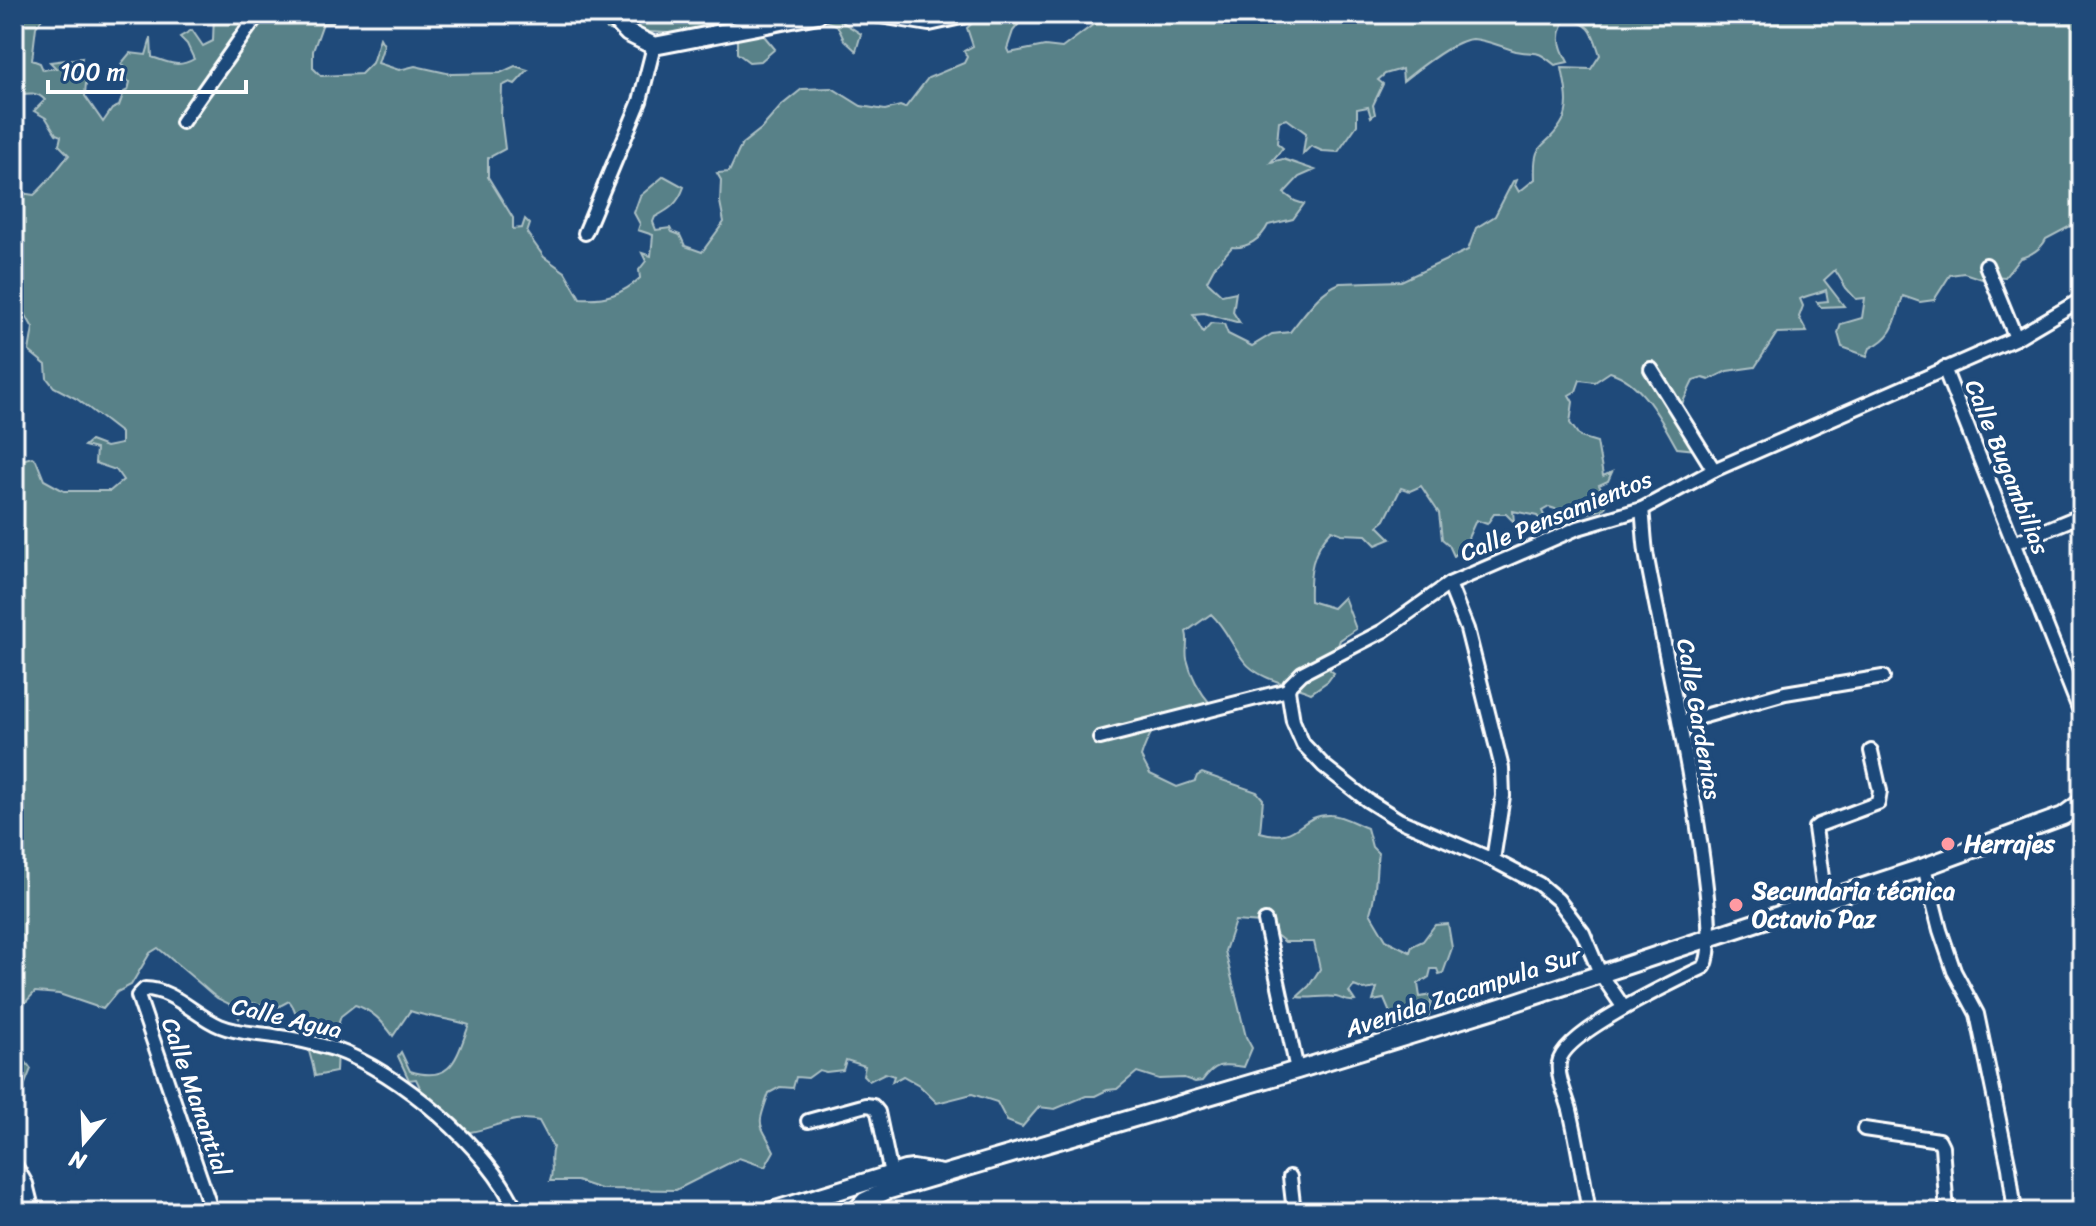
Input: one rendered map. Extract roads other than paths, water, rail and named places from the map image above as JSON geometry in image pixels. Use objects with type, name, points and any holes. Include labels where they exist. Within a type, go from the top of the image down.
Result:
[{"type":"main road","points":[[611,15],[636,39],[654,46],[818,14]]},
{"type":"main road","points":[[880,14],[929,22],[966,14]]},
{"type":"main road","name":"Avenida Zacampula Sur","points":[[855,1212],[873,1196],[1501,1007],[1924,867],[2063,816],[2082,802]]},
{"type":"main road","points":[[769,1212],[823,1204],[891,1174],[913,1169],[943,1175]]},
{"type":"street","points":[[182,122],[258,14]]},
{"type":"street","points":[[585,233],[640,101],[654,46]]},
{"type":"street","points":[[1986,265],[2016,338]]},
{"type":"street","name":"Calle Pensamientos","points":[[1288,690],[1302,673],[1383,631],[1449,584],[1578,528],[1642,509],[1714,470],[2016,338],[2082,299]]},
{"type":"street","name":"Calle Bugambilias","points":[[1944,368],[2082,716]]},
{"type":"street","points":[[1651,369],[1714,470]]},
{"type":"street","name":"Calle Gardenias","points":[[1642,509],[1646,554],[1680,723],[1707,895],[1710,936]]},
{"type":"street","points":[[2014,543],[2082,515]]},
{"type":"street","points":[[1449,584],[1467,629],[1502,768],[1503,796],[1493,860]]},
{"type":"street","points":[[1680,723],[1785,693],[1883,677]]},
{"type":"street","points":[[1100,738],[1288,690],[1293,721],[1303,744],[1336,776],[1399,820],[1493,860],[1539,884],[1558,900],[1583,933],[1600,973],[1624,1008]]},
{"type":"street","points":[[1825,898],[1815,828],[1878,803],[1880,791],[1871,751]]},
{"type":"street","points":[[1924,867],[1954,971],[1977,1014],[2009,1168],[2015,1212]]},
{"type":"street","points":[[1265,921],[1297,1070]]},
{"type":"street","points":[[1589,1212],[1577,1142],[1558,1065],[1565,1049],[1624,1008],[1704,967],[1709,957],[1710,936]]},
{"type":"street","name":"Calle Agua","points":[[138,996],[142,990],[156,989],[219,1025],[335,1050],[382,1074],[435,1111],[476,1150],[517,1212]]},
{"type":"street","name":"Calle Manantial","points":[[138,996],[212,1212]]},
{"type":"street","points":[[808,1121],[866,1105],[873,1106],[878,1112],[891,1174]]},
{"type":"street","points":[[1864,1129],[1939,1140],[1947,1212]]},
{"type":"street","points":[[14,1163],[26,1184],[33,1212]]},
{"type":"street","points":[[1290,1177],[1294,1212]]},
{"type":"place","name":"Herrajes","points":[[1948,844]]},
{"type":"place","name":"Secundaria técnica Octavio Paz","points":[[1736,905]]}]
